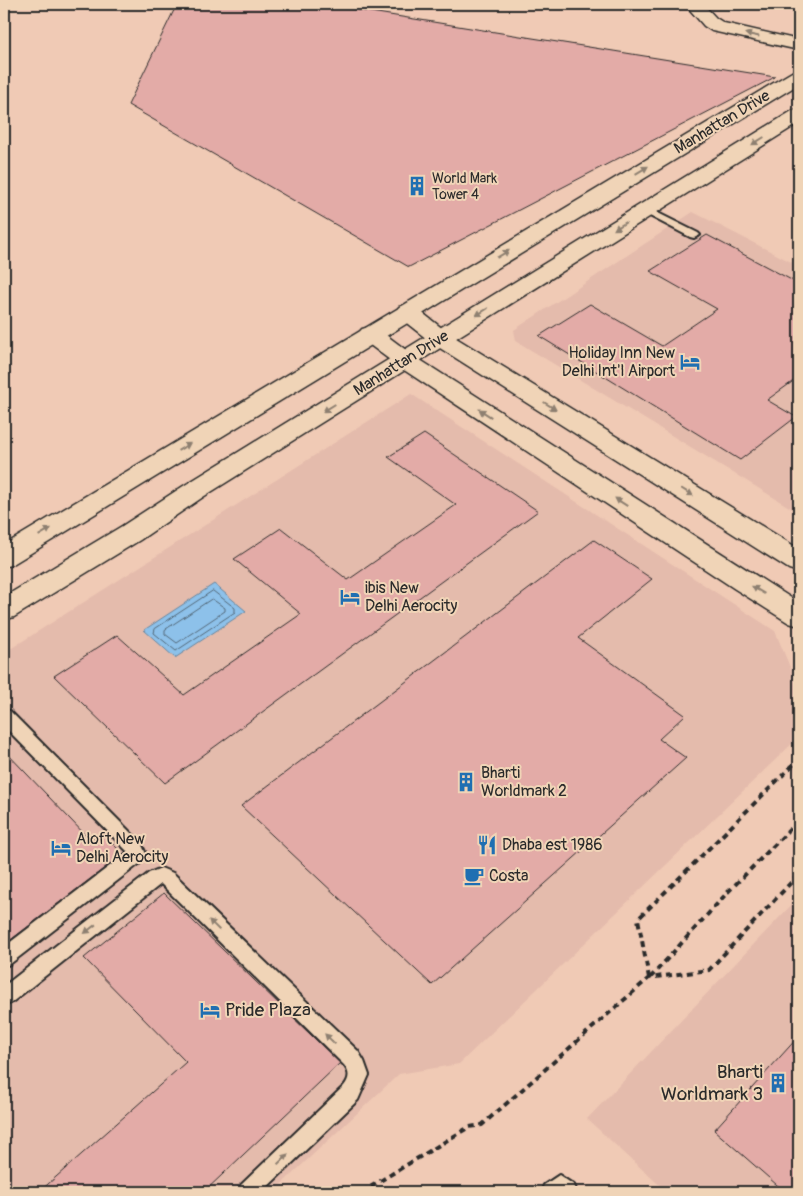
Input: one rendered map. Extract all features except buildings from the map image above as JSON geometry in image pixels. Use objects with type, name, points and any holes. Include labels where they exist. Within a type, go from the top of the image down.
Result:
[{"type":"street","points":[[694,4],[710,22],[718,27],[799,45]]},
{"type":"street","name":"Manhattan Drive","points":[[4,557],[799,76]]},
{"type":"street","name":"Manhattan Drive","points":[[4,610],[131,533],[194,491],[799,115]]},
{"type":"street","points":[[407,312],[440,338],[799,562]]},
{"type":"street","points":[[370,334],[406,361],[799,616]]},
{"type":"lane","points":[[646,210],[694,235]]},
{"type":"lane","points":[[4,716],[135,848],[137,854],[134,860],[4,958]]},
{"type":"lane","points":[[4,997],[155,878],[161,876],[167,878],[351,1058],[359,1069],[359,1082],[351,1093],[248,1192]]},
{"type":"lane","points":[[551,1192],[559,1185],[567,1192]]},
{"type":"path","points":[[649,978],[638,919],[799,759]]},
{"type":"path","points":[[362,1192],[469,1127],[482,1125],[649,978],[726,893],[799,820]]},
{"type":"path","points":[[649,978],[709,970],[799,874]]},
{"type":"shaded area","points":[[693,212],[799,266],[799,513],[516,341],[514,330]]},
{"type":"shaded area","points":[[411,394],[775,631],[799,689],[799,737],[459,1064],[399,1074],[273,1192],[4,1192],[4,653]]},
{"type":"shaded area","points":[[799,897],[799,1192],[667,1192],[587,1119]]},
{"type":"water","points":[[214,584],[246,611],[175,658],[144,630]]},
{"type":"place","name":"World Mark Tower 4","points":[[417,186]]},
{"type":"place","name":"Holiday Inn New Delhi Int'l Airport","points":[[690,362]]},
{"type":"place","name":"ibis New Delhi Aerocity","points":[[350,597]]},
{"type":"place","name":"Bharti Worldmark 2","points":[[466,782]]},
{"type":"place","name":"Dhaba est 1986","points":[[487,845]]},
{"type":"place","name":"Aloft New Delhi Aerocity","points":[[61,848]]},
{"type":"place","name":"Costa","points":[[474,876]]},
{"type":"place","name":"Pride Plaza","points":[[210,1010]]},
{"type":"place","name":"Bharti Worldmark 3","points":[[778,1083]]}]
